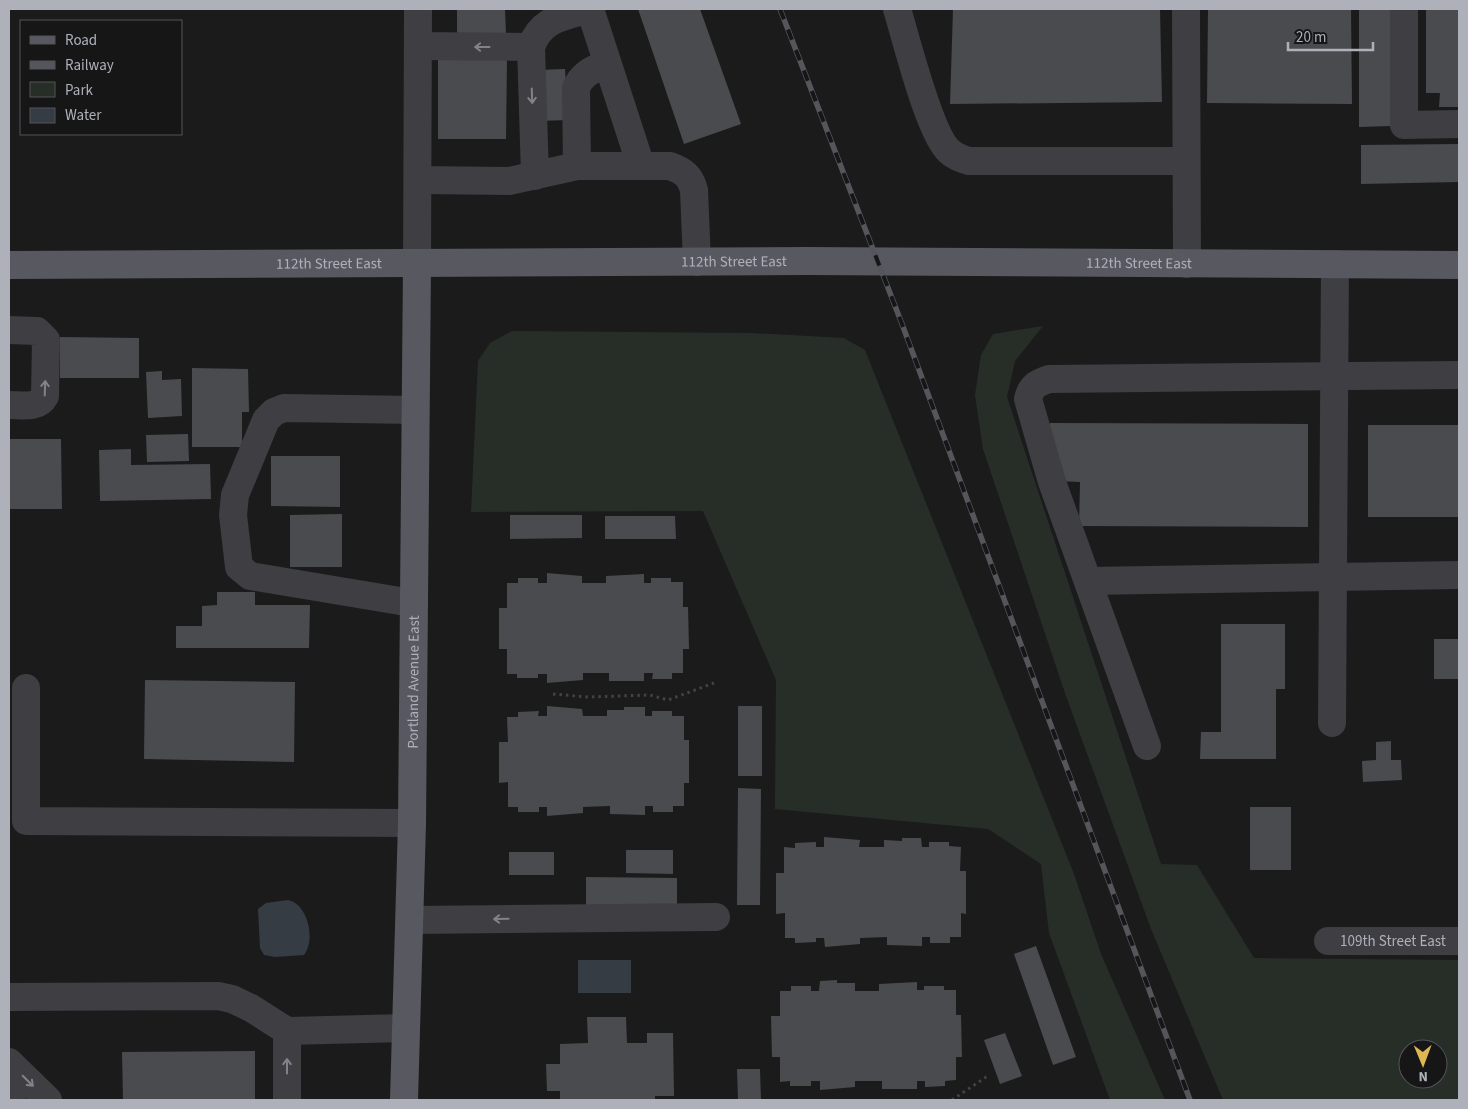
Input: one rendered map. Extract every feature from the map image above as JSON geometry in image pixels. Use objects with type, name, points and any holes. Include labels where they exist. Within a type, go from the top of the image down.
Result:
[{"type":"main road","name":"112th Street East","points":[[9,265],[697,262],[1459,265]]},
{"type":"main road","name":"Portland Avenue East","points":[[404,1100],[412,823],[412,603],[417,264]]},
{"type":"lane","points":[[417,264],[418,9]]},
{"type":"lane","points":[[535,176],[531,47],[539,30],[551,21],[590,9],[641,166]]},
{"type":"lane","points":[[897,9],[928,110],[937,133],[948,151],[961,158],[970,161],[1186,161]]},
{"type":"lane","points":[[1186,9],[1187,264]]},
{"type":"lane","points":[[1404,9],[1404,125],[1459,124]]},
{"type":"lane","points":[[418,46],[531,47]]},
{"type":"lane","points":[[577,166],[576,88],[586,73],[607,63]]},
{"type":"lane","points":[[418,180],[509,180],[577,166],[670,166],[682,170],[691,179],[694,190],[697,262]]},
{"type":"lane","points":[[1332,722],[1335,264]]},
{"type":"lane","points":[[9,330],[37,331],[46,340],[45,396],[42,402],[36,405],[9,405]]},
{"type":"lane","points":[[1147,746],[1052,482],[1028,399],[1030,389],[1038,382],[1049,379],[1459,376]]},
{"type":"lane","points":[[412,603],[250,576],[239,567],[233,515],[235,495],[262,428],[266,420],[274,412],[284,408],[415,410]]},
{"type":"lane","points":[[1088,581],[1459,575]]},
{"type":"lane","points":[[26,688],[26,821],[412,823]]},
{"type":"lane","points":[[410,920],[716,916]]},
{"type":"lane","name":"109th Street East","points":[[1328,941],[1459,941]]},
{"type":"lane","points":[[9,998],[218,996],[232,998],[287,1031],[406,1028]]},
{"type":"lane","points":[[287,1031],[287,1100]]},
{"type":"lane","points":[[9,1062],[48,1100]]},
{"type":"lane","points":[[9,1096],[12,1100]]},
{"type":"path","points":[[553,694],[588,697],[650,694],[668,700],[714,683]]},
{"type":"path","points":[[952,1100],[989,1075]]},
{"type":"green space","points":[[1043,326],[1015,361],[1007,397],[1161,864],[1197,865],[1254,958],[1459,960],[1459,1100],[1223,1100],[1151,929],[1066,696],[983,449],[975,395],[981,355],[993,334]]},
{"type":"green space","points":[[512,331],[751,333],[844,338],[865,350],[1074,874],[1101,954],[1165,1100],[1110,1100],[1049,933],[1041,864],[988,829],[775,809],[776,680],[703,511],[471,512],[478,361],[490,343]]},
{"type":"water","points":[[288,900],[301,908],[305,915],[309,932],[308,948],[304,955],[275,957],[264,955],[260,948],[258,909],[266,903]]},
{"type":"water","points":[[578,960],[631,960],[631,993],[578,993]]},
{"type":"building","points":[[457,9],[505,9],[506,34],[457,34]]},
{"type":"building","points":[[638,9],[700,9],[741,124],[684,144]]},
{"type":"building","points":[[953,9],[1160,9],[1162,102],[950,104]]},
{"type":"building","points":[[1208,9],[1351,9],[1352,104],[1207,103]]},
{"type":"building","points":[[1359,9],[1391,9],[1391,126],[1359,127]]},
{"type":"building","points":[[1426,9],[1459,9],[1459,107],[1439,107],[1440,93],[1426,93]]},
{"type":"building","points":[[438,58],[507,59],[506,139],[438,139]]},
{"type":"building","points":[[565,69],[568,120],[539,121],[537,70]]},
{"type":"building","points":[[1459,144],[1459,182],[1361,184],[1361,145]]},
{"type":"building","points":[[60,337],[139,338],[139,378],[60,378]]},
{"type":"building","points":[[192,368],[248,369],[249,412],[242,412],[242,447],[192,447]]},
{"type":"building","points":[[162,371],[162,380],[181,379],[182,416],[148,418],[146,372]]},
{"type":"building","points":[[1050,423],[1308,424],[1308,527],[1079,526],[1080,482],[1057,481],[1050,461]]},
{"type":"building","points":[[1368,425],[1459,425],[1459,517],[1368,517]]},
{"type":"building","points":[[188,434],[189,461],[147,462],[146,435]]},
{"type":"building","points":[[9,439],[61,439],[62,509],[9,509]]},
{"type":"building","points":[[131,449],[131,465],[210,464],[211,499],[100,501],[99,450]]},
{"type":"building","points":[[271,456],[340,456],[340,507],[271,506]]},
{"type":"building","points":[[342,514],[342,567],[290,567],[290,515]]},
{"type":"building","points":[[510,515],[582,515],[582,538],[510,539]]},
{"type":"building","points":[[605,516],[675,516],[676,539],[605,539]]},
{"type":"building","points":[[547,573],[582,576],[582,583],[606,583],[606,576],[644,574],[644,583],[651,583],[651,578],[671,578],[671,582],[683,582],[683,607],[688,607],[689,649],[683,649],[683,673],[672,673],[672,679],[652,679],[653,673],[644,673],[644,681],[609,681],[609,673],[583,673],[583,680],[547,683],[547,674],[538,674],[538,678],[517,678],[517,674],[507,674],[507,649],[499,649],[499,608],[507,608],[507,583],[518,583],[518,578],[538,578],[538,583],[547,583]]},
{"type":"building","points":[[217,592],[255,592],[255,605],[310,605],[309,648],[176,648],[176,626],[202,626],[202,606],[217,605]]},
{"type":"building","points":[[1221,624],[1285,624],[1285,689],[1276,689],[1276,759],[1200,759],[1201,732],[1221,732]]},
{"type":"building","points":[[1434,639],[1459,639],[1459,679],[1434,679]]},
{"type":"building","points":[[145,680],[295,682],[294,762],[144,759]]},
{"type":"building","points":[[547,706],[582,709],[583,716],[607,716],[607,710],[624,710],[624,707],[645,707],[645,716],[652,716],[652,711],[672,711],[672,716],[684,716],[684,740],[689,740],[689,783],[684,783],[684,806],[673,806],[673,812],[653,812],[653,806],[645,806],[645,815],[610,814],[610,806],[583,807],[583,813],[547,816],[547,807],[539,807],[539,812],[518,812],[518,807],[508,807],[508,782],[499,783],[499,742],[508,742],[507,717],[518,717],[518,712],[539,711],[538,716],[547,716]]},
{"type":"building","points":[[738,706],[762,706],[762,776],[738,776]]},
{"type":"building","points":[[1391,741],[1391,760],[1401,760],[1402,780],[1363,782],[1362,761],[1376,760],[1376,742]]},
{"type":"building","points":[[738,788],[761,789],[760,905],[737,905]]},
{"type":"building","points":[[1250,807],[1291,807],[1291,870],[1250,870]]},
{"type":"building","points":[[824,837],[860,840],[859,847],[884,847],[884,840],[902,841],[902,838],[921,838],[922,847],[929,847],[929,842],[949,842],[949,846],[961,847],[960,871],[966,871],[966,914],[961,913],[961,937],[950,937],[950,943],[930,943],[930,937],[922,937],[922,946],[887,945],[887,937],[860,938],[860,944],[825,947],[824,938],[816,938],[816,942],[795,943],[795,938],[785,938],[785,913],[776,914],[776,873],[784,873],[784,847],[795,848],[795,843],[816,842],[816,847],[824,847]]},
{"type":"building","points":[[626,850],[673,850],[673,874],[626,873]]},
{"type":"building","points":[[509,852],[554,852],[554,875],[509,875]]},
{"type":"building","points":[[586,877],[677,878],[677,910],[586,909]]},
{"type":"building","points":[[1036,946],[1076,1057],[1053,1065],[1014,954]]},
{"type":"building","points":[[837,980],[837,983],[855,983],[855,991],[879,991],[879,984],[917,982],[917,990],[924,990],[924,986],[944,986],[944,990],[956,990],[956,1015],[961,1015],[962,1057],[956,1057],[956,1080],[945,1081],[945,1086],[925,1087],[925,1081],[917,1081],[917,1089],[882,1089],[882,1081],[855,1081],[855,1087],[820,1090],[820,1081],[811,1081],[811,1086],[790,1086],[790,1081],[780,1082],[780,1057],[772,1057],[771,1016],[780,1016],[780,991],[791,991],[791,986],[811,986],[811,991],[819,991],[820,981]]},
{"type":"building","points":[[587,1017],[626,1017],[627,1043],[647,1043],[647,1033],[673,1033],[674,1096],[655,1096],[655,1100],[560,1100],[560,1091],[547,1091],[546,1064],[560,1064],[560,1044],[588,1043]]},
{"type":"building","points":[[1005,1033],[1022,1076],[1000,1084],[984,1040]]},
{"type":"building","points":[[255,1051],[255,1100],[123,1100],[122,1052]]},
{"type":"building","points":[[737,1069],[760,1069],[761,1100],[738,1100]]},
{"type":"railway","points":[[780,9],[902,324],[1190,1100]]}]
